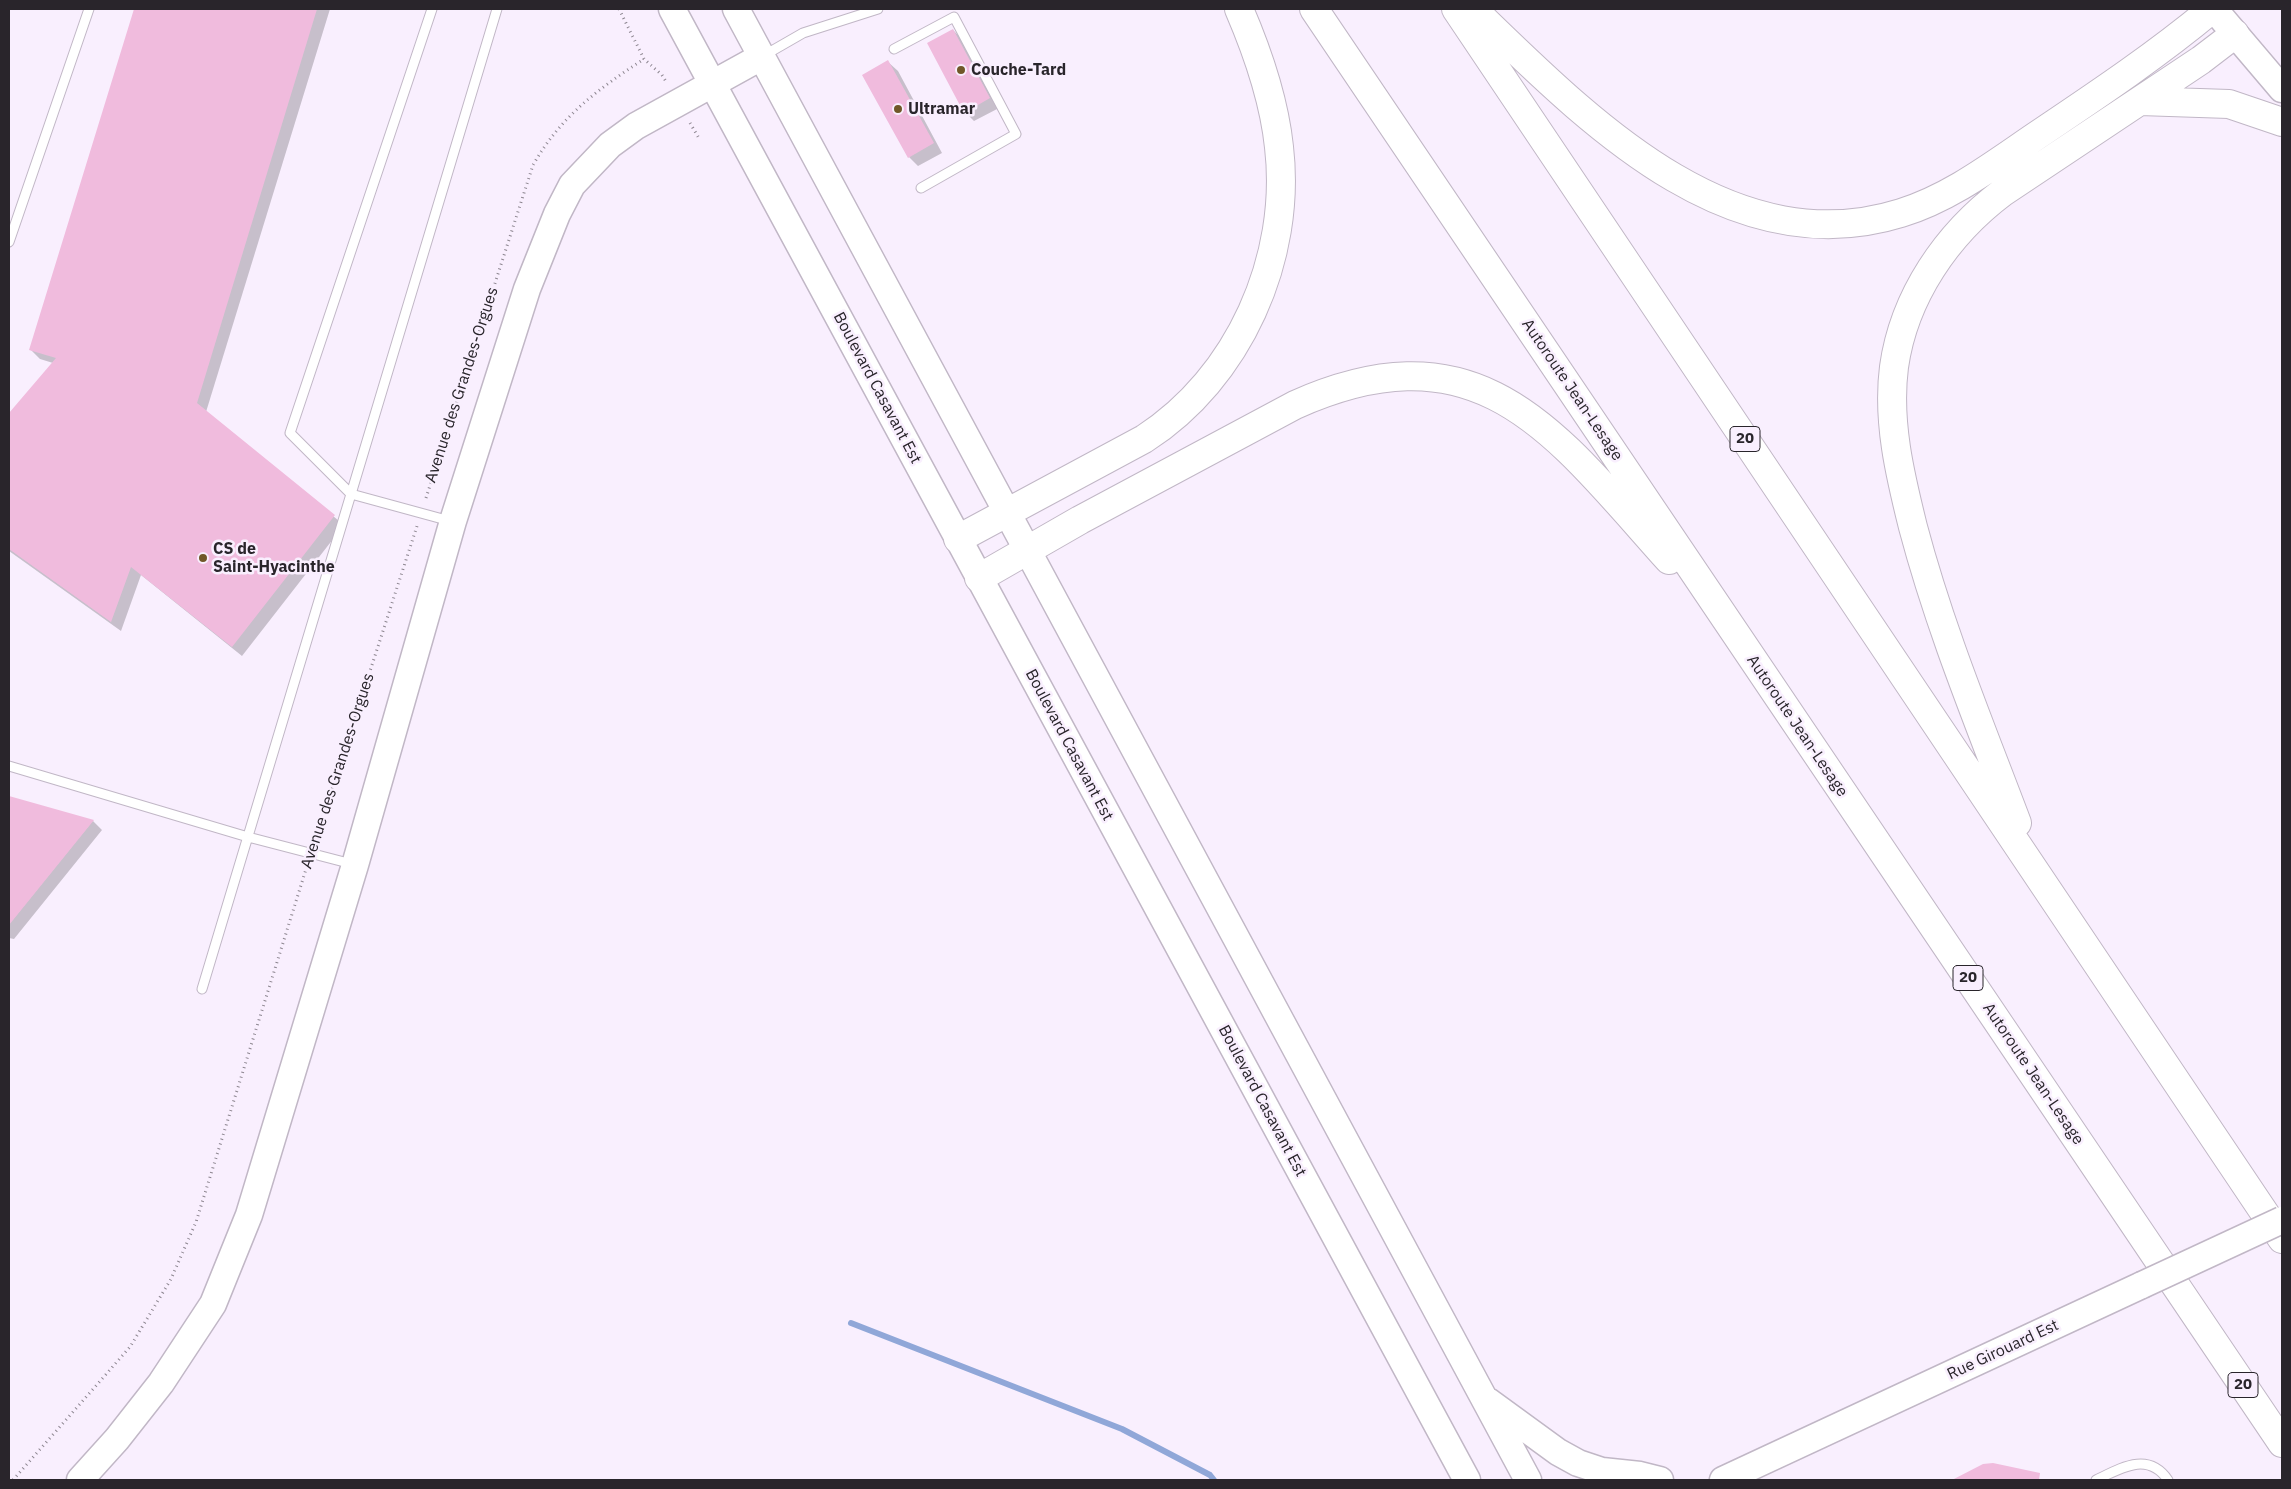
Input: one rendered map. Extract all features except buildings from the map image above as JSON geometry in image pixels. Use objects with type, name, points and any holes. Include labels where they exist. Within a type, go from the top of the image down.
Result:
[{"type":"highway","points":[[958,539],[1144,439],[1170,421],[1201,390],[1225,359],[1254,306],[1266,272],[1275,237],[1280,205],[1280,163],[1273,112],[1264,74],[1239,9]]},
{"type":"highway","name":"Autoroute Jean-Lesage","points":[[1314,9],[2282,1443]]},
{"type":"highway","name":"20","points":[[1456,9],[2282,1239]]},
{"type":"highway","points":[[1473,9],[1573,104],[1627,146],[1666,172],[1712,197],[1752,213],[1793,222],[1825,224],[1857,222],[1902,213],[1962,185],[2138,66],[2213,9]]},
{"type":"highway","points":[[2034,869],[1958,670],[1926,574],[1898,464],[1892,404],[1894,367],[1902,332],[1915,298],[1936,260],[1961,229],[2003,192],[2201,60],[2235,34]]},
{"type":"highway","points":[[2140,101],[2230,104],[2282,122]]},
{"type":"highway","points":[[979,578],[1302,402],[1359,382],[1401,375],[1423,376],[1446,380],[1489,393],[1508,402],[1544,427],[1571,451],[1732,629]]},
{"type":"street","name":"Boulevard Casavant Est","points":[[672,9],[1467,1480]]},
{"type":"street","points":[[736,9],[1528,1480]]},
{"type":"street","points":[[2213,9],[2282,88]]},
{"type":"street","name":"Avenue des Grandes-Orgues","points":[[80,1480],[117,1439],[161,1383],[213,1304],[249,1214],[355,865],[453,521],[527,289],[557,214],[572,185],[610,145],[629,131],[761,57]]},
{"type":"street","name":"Rue Girouard Est","points":[[1723,1480],[2282,1220]]},
{"type":"street","points":[[1485,1399],[1558,1452],[1578,1463],[1602,1471],[1640,1475],[1660,1480]]},
{"type":"street","points":[[1446,1480],[1449,1448]]},
{"type":"lane","points":[[9,242],[88,9]]},
{"type":"lane","points":[[432,9],[290,432],[351,494],[453,521]]},
{"type":"lane","points":[[202,989],[497,9]]},
{"type":"lane","points":[[761,57],[803,33],[878,9]]},
{"type":"lane","points":[[894,49],[954,17],[1016,134],[921,188]]},
{"type":"lane","points":[[9,766],[248,837],[355,865]]},
{"type":"lane","points":[[2096,1480],[2131,1465],[2143,1463],[2153,1466],[2168,1480]]},
{"type":"path","points":[[619,9],[644,59],[662,75]]},
{"type":"path","name":"Avenue des Grandes-Orgues","points":[[13,1480],[130,1347],[171,1279],[196,1222],[311,854],[534,165],[550,138],[589,97],[644,59]]},
{"type":"waterway","points":[[851,1323],[1122,1429],[1210,1475],[1214,1480]]},
{"type":"place","name":"Couche-Tard","points":[[961,70]]},
{"type":"place","name":"Ultramar","points":[[898,109]]},
{"type":"place","name":"CS de Saint-Hyacinthe","points":[[203,558]]}]
